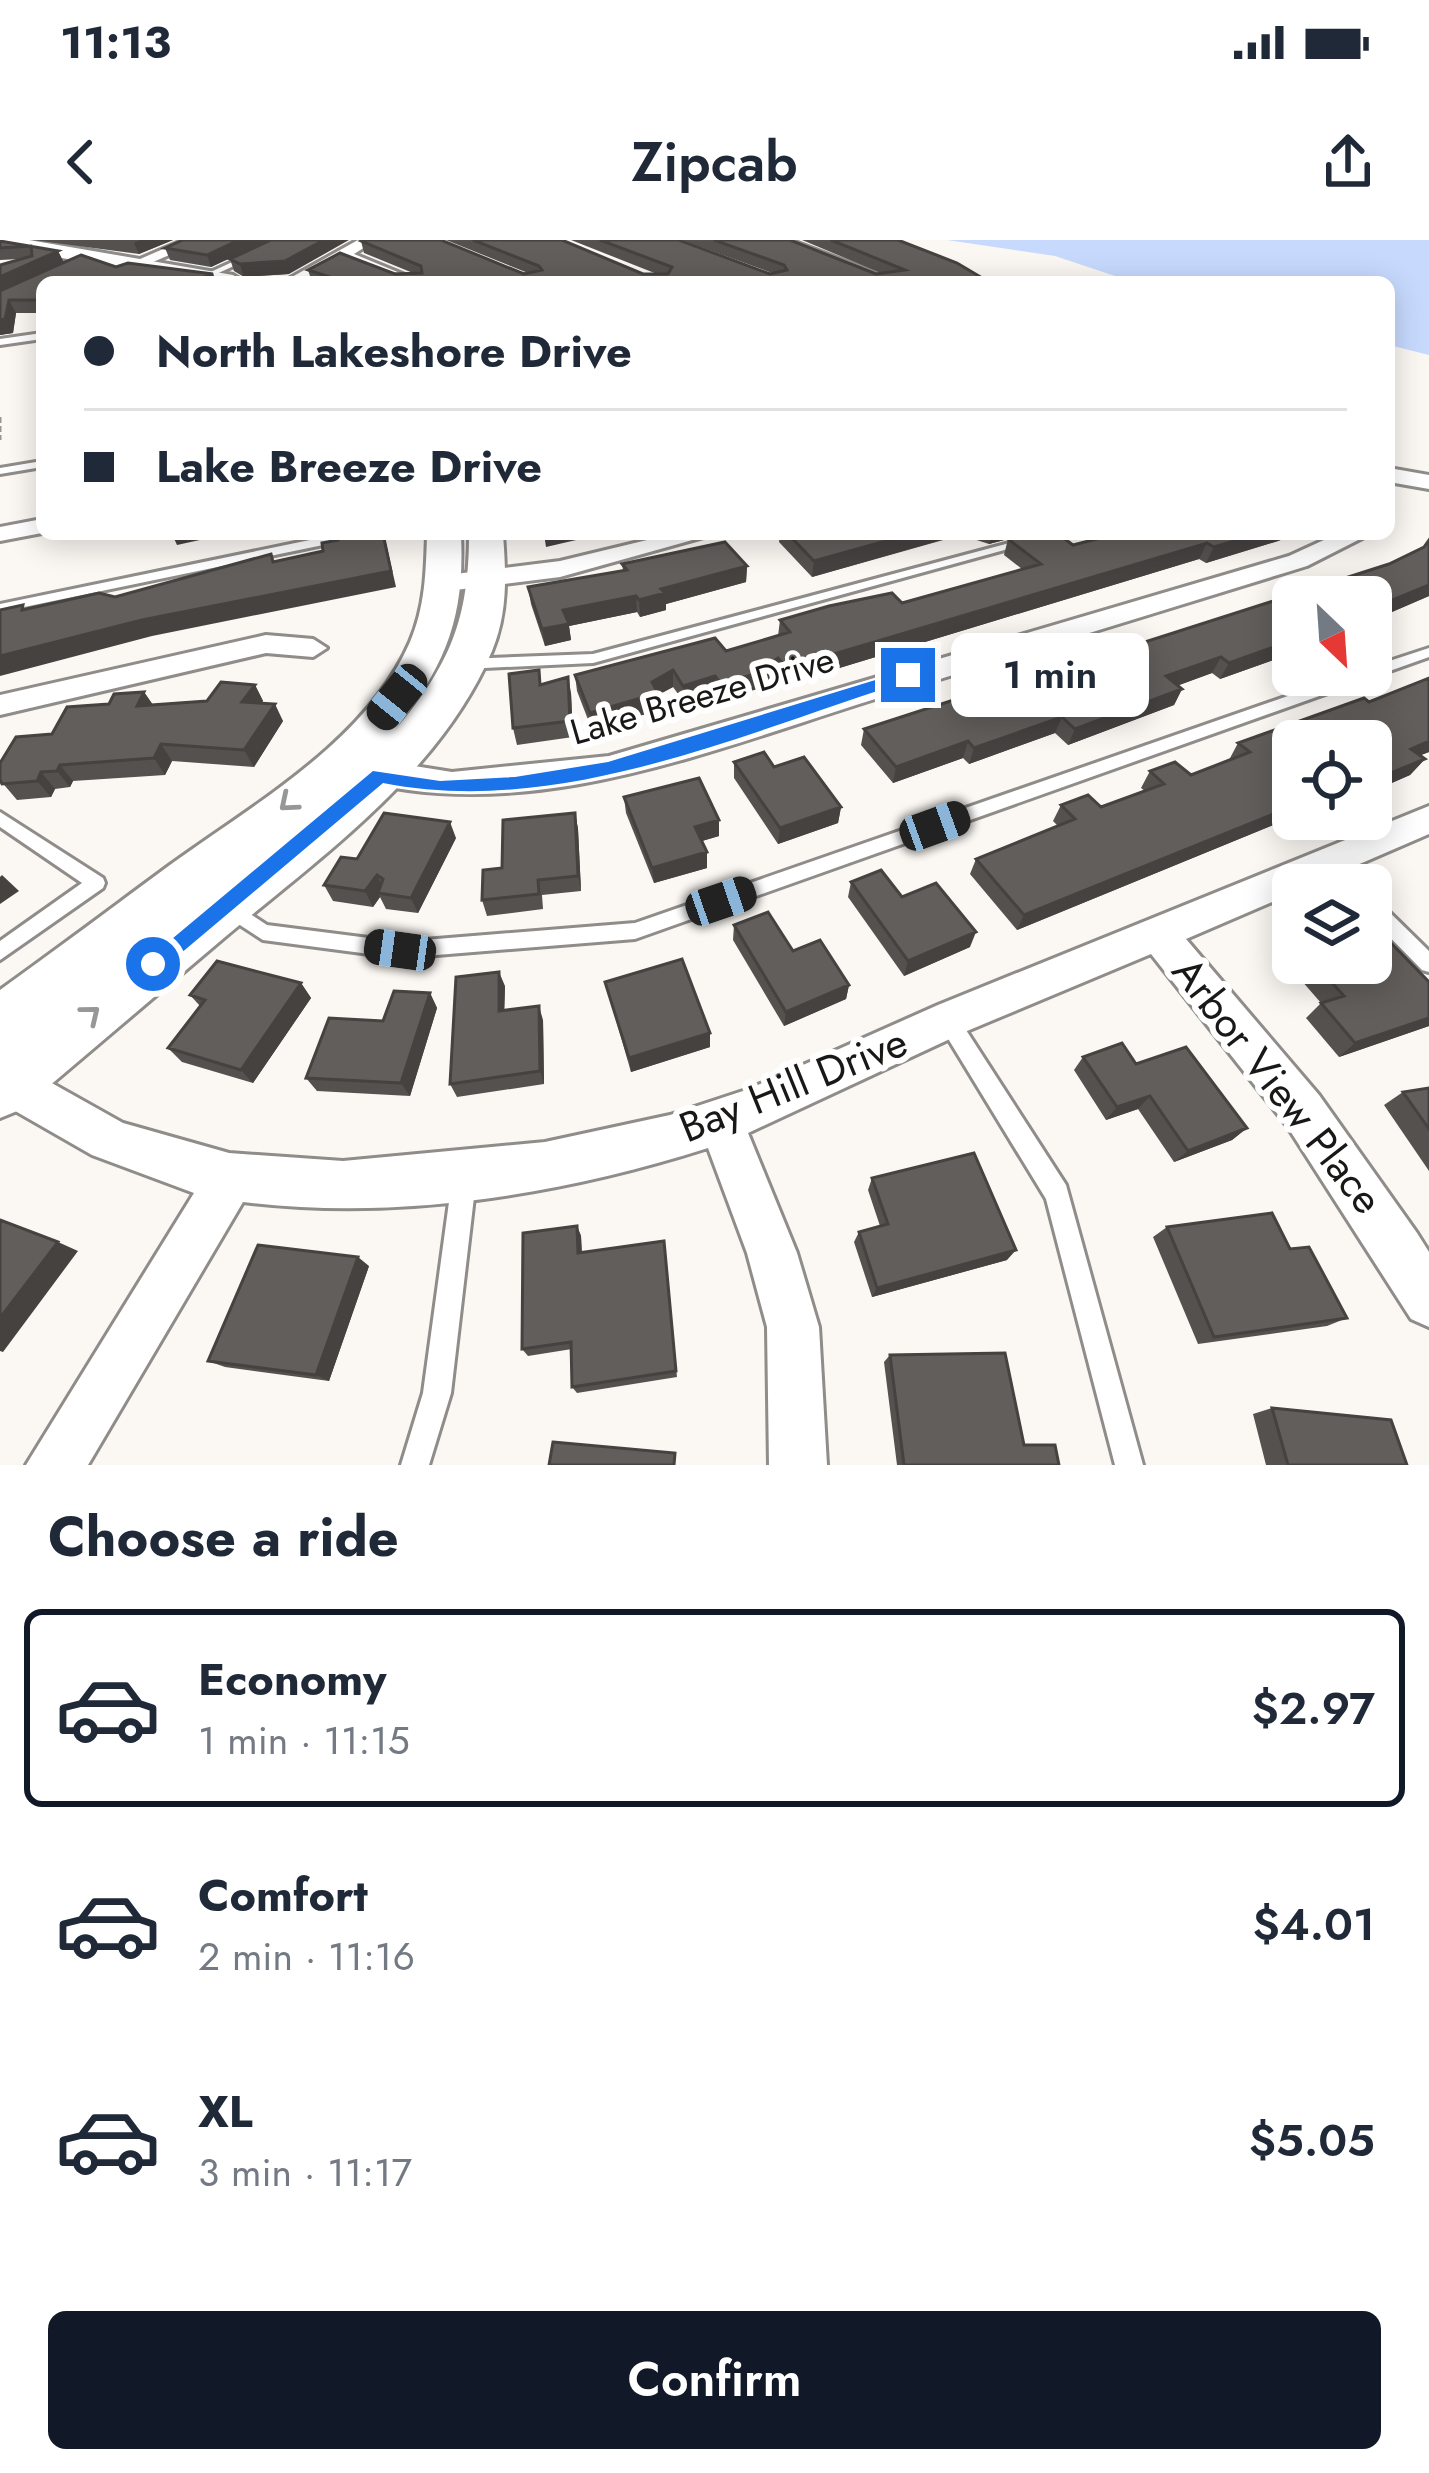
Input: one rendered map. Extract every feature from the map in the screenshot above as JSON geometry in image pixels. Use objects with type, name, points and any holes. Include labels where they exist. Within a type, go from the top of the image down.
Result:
[{"type":"main road","points":[[6,244],[149,275]]},
{"type":"main road","points":[[0,1024],[428,720],[464,664],[485,611],[474,565],[450,540]]},
{"type":"main road","points":[[3,1081],[225,906],[357,769],[376,722],[413,672],[474,565]]},
{"type":"street","points":[[149,275],[197,240]]},
{"type":"street","points":[[303,276],[369,240]]},
{"type":"street","points":[[777,240],[872,276]]},
{"type":"street","points":[[345,256],[398,276]]},
{"type":"street","points":[[1395,479],[1429,482]]},
{"type":"street","points":[[0,534],[36,527]]},
{"type":"street","points":[[474,565],[560,569],[678,540]]},
{"type":"street","name":"Lake Breeze Drive","points":[[357,769],[440,788],[515,783],[609,768],[1298,561],[1345,540]]},
{"type":"street","points":[[0,704],[266,644],[313,648]]},
{"type":"street","name":"Bay Hill Drive","points":[[1355,864],[1429,819]]},
{"type":"street","name":"Bay Hill Drive","points":[[3,1081],[95,1136],[231,1178],[310,1182],[464,1175],[604,1152],[721,1122],[1158,934],[1272,896]]},
{"type":"street","name":"Arbor View Place","points":[[1158,934],[1303,1103],[1383,1216],[1429,1301]]},
{"type":"street","points":[[721,1122],[772,1252],[793,1327],[799,1465]]},
{"type":"street","points":[[55,1465],[231,1178]]},
{"type":"lane","points":[[206,276],[286,240]]},
{"type":"lane","points":[[0,342],[36,337]]},
{"type":"lane","points":[[0,472],[36,465]]},
{"type":"lane","points":[[0,608],[328,540]]},
{"type":"lane","points":[[464,664],[593,658],[1035,540]]},
{"type":"lane","points":[[1392,665],[1429,652]]},
{"type":"lane","points":[[225,906],[263,932],[400,950],[635,931],[1304,696]]},
{"type":"lane","points":[[0,818],[95,883],[0,952]]},
{"type":"lane","points":[[1392,927],[1429,964]]},
{"type":"lane","points":[[948,1021],[1057,1194],[1129,1465]]},
{"type":"lane","points":[[416,1465],[437,1394],[464,1175]]},
{"type":"path","points":[[0,417],[0,440]]},
{"type":"water","points":[[947,240],[1429,240],[1429,355],[1395,346],[1395,276],[1115,276],[1055,256]]},
{"type":"building","points":[[183,240],[239,240],[207,255],[165,248]]},
{"type":"building","points":[[271,240],[324,240],[285,261],[240,264],[230,259]]},
{"type":"building","points":[[441,240],[524,274],[542,270],[473,240],[562,240],[643,274],[668,274],[672,267],[600,240],[679,240],[770,274],[787,270],[714,240],[790,240],[876,274],[905,270],[831,240],[898,240],[979,276],[326,276],[308,270],[340,253],[395,274],[422,273],[421,266],[361,241]]},
{"type":"building","points":[[0,241],[30,246],[0,248]]},
{"type":"building","points":[[31,246],[58,251],[0,277],[0,265],[32,256]]},
{"type":"building","points":[[81,255],[116,267],[128,263],[213,274],[36,276],[36,300],[9,300],[5,319],[0,320],[0,291]]},
{"type":"building","points":[[384,540],[391,571],[142,620],[0,656],[0,610],[23,605],[22,610],[99,593],[115,597],[271,554],[273,562],[323,551],[322,543]]},
{"type":"building","points":[[794,540],[889,540],[814,561]]},
{"type":"building","points":[[1009,540],[1066,540],[1073,545],[1093,540],[1238,540],[1214,547],[1207,543],[814,660],[784,665],[778,658],[758,673],[721,684],[715,676],[683,686],[673,670],[652,682],[658,693],[590,713],[575,675],[715,638],[726,651],[790,632],[780,620],[829,606],[892,593],[902,603],[1041,564]]},
{"type":"building","points":[[1429,540],[1429,585],[1392,600],[1392,576],[1351,576],[1389,564]]},
{"type":"building","points":[[725,542],[747,566],[661,589],[665,593],[639,600],[636,596],[563,610],[569,624],[542,629],[528,587],[627,570],[622,564]]},
{"type":"building","points":[[1272,601],[1272,648],[1229,663],[1221,657],[1166,676],[1182,689],[1075,729],[1062,717],[974,748],[968,741],[896,767],[864,729],[1043,671],[1051,679],[1112,658],[1107,654]]},
{"type":"building","points":[[539,670],[540,685],[568,677],[570,721],[513,728],[509,674]]},
{"type":"building","points":[[1429,678],[1429,741],[1411,749],[1425,759],[1392,772],[1392,720],[1302,720],[1364,698],[1369,702]]},
{"type":"building","points":[[221,682],[255,685],[242,702],[275,704],[244,750],[161,744],[154,758],[60,765],[57,771],[41,772],[37,781],[2,784],[0,780],[0,763],[16,737],[52,734],[67,707],[109,704],[114,694],[144,692],[137,706],[207,701]]},
{"type":"building","points":[[1272,731],[1272,815],[1024,915],[976,859],[1075,819],[1061,805],[1088,795],[1101,807],[1164,784],[1150,771],[1175,762],[1191,775],[1250,752],[1238,743]]},
{"type":"building","points":[[764,752],[774,767],[804,757],[841,807],[780,828],[734,762]]},
{"type":"building","points":[[699,778],[719,820],[695,827],[707,852],[652,868],[624,797]]},
{"type":"building","points":[[384,813],[450,822],[411,898],[378,893],[383,879],[377,875],[365,891],[324,885],[341,857],[357,859]]},
{"type":"building","points":[[575,813],[578,876],[538,880],[539,894],[482,900],[483,870],[502,868],[503,820]]},
{"type":"building","points":[[881,870],[902,897],[936,883],[976,932],[908,961],[851,882]]},
{"type":"building","points":[[768,912],[793,951],[820,940],[849,985],[786,1012],[734,925]]},
{"type":"building","points":[[1392,944],[1429,982],[1429,1018],[1355,1043],[1321,1003],[1344,996],[1333,984],[1392,984]]},
{"type":"building","points":[[682,959],[710,1033],[629,1058],[605,982]]},
{"type":"building","points":[[217,961],[301,983],[241,1070],[168,1048],[205,1000],[190,995]]},
{"type":"building","points":[[499,972],[499,1011],[539,1006],[540,1071],[450,1084],[456,977]]},
{"type":"building","points":[[394,991],[430,993],[401,1083],[306,1078],[329,1018],[383,1021]]},
{"type":"building","points":[[1122,1043],[1136,1064],[1186,1047],[1247,1128],[1188,1151],[1150,1096],[1117,1107],[1083,1057]]},
{"type":"building","points":[[1429,1088],[1429,1129],[1403,1092]]},
{"type":"building","points":[[974,1153],[1016,1250],[877,1288],[859,1232],[888,1224],[872,1178]]},
{"type":"building","points":[[1272,1213],[1290,1249],[1309,1247],[1347,1318],[1214,1337],[1167,1227]]},
{"type":"building","points":[[0,1220],[58,1242],[0,1318]]},
{"type":"building","points":[[577,1226],[578,1253],[664,1241],[676,1371],[572,1387],[571,1342],[522,1349],[523,1233]]},
{"type":"building","points":[[258,1245],[358,1257],[316,1375],[208,1361]]},
{"type":"building","points":[[1005,1353],[1024,1445],[1055,1445],[1059,1465],[904,1465],[890,1355]]},
{"type":"building","points":[[1272,1408],[1391,1420],[1407,1465],[1288,1465]]},
{"type":"building","points":[[553,1442],[675,1453],[674,1465],[549,1465]]},
{"type":"route","points":[[153,964],[379,776],[440,788],[515,783],[609,768],[908,675]]}]
